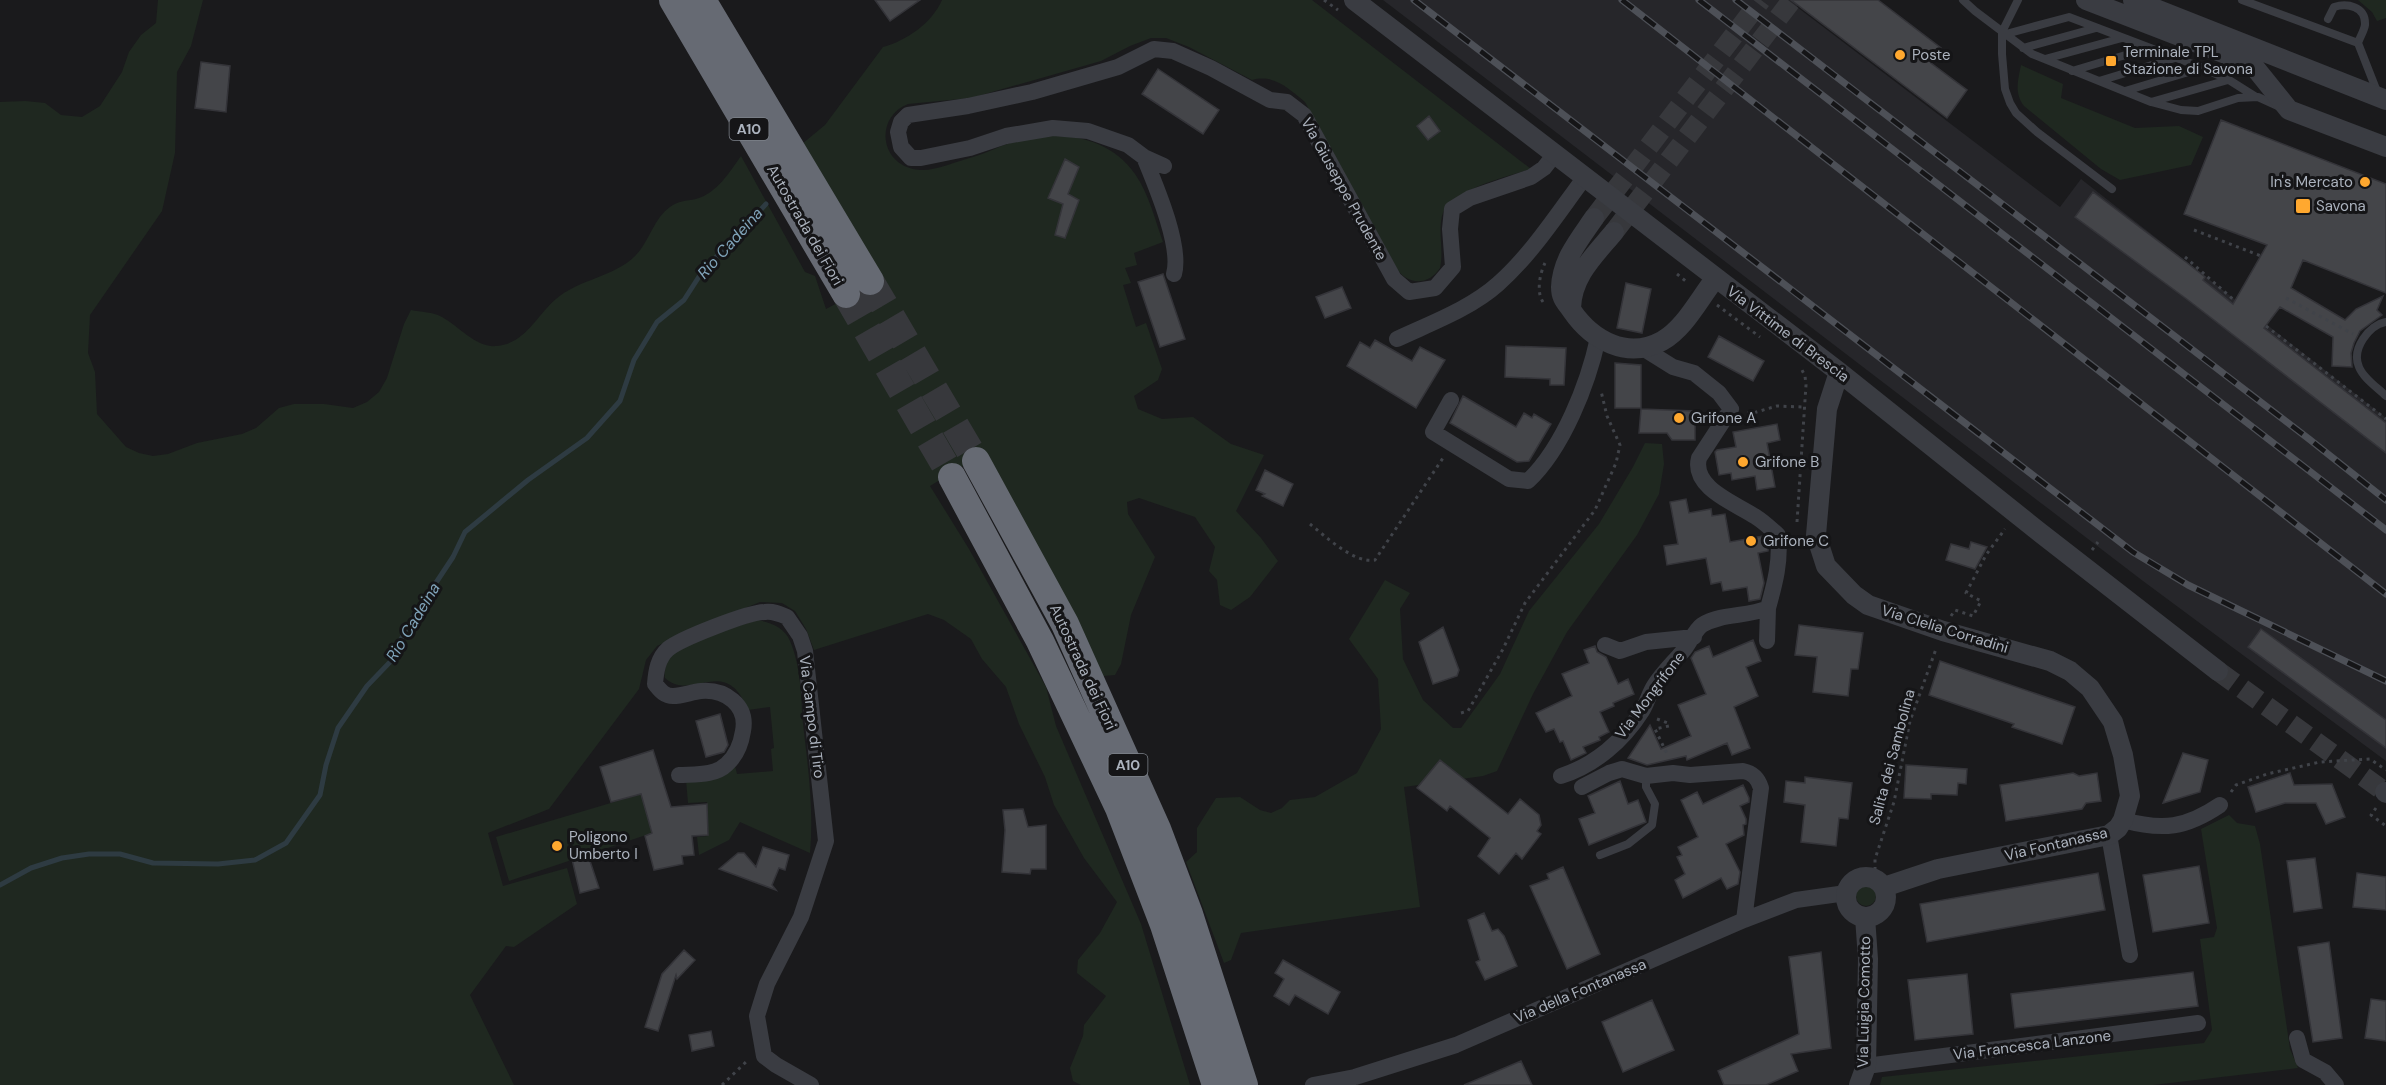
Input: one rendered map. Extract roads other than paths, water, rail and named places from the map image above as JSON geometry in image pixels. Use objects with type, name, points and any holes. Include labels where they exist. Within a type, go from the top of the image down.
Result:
[{"type":"highway","name":"Autostrada dei Fiori","points":[[673,0],[858,288]]},
{"type":"highway","name":"Autostrada dei Fiori","points":[[702,0],[836,251]]},
{"type":"highway","name":"Autostrada dei Fiori","points":[[976,461],[1065,624],[1157,829],[1193,925],[1244,1085]]},
{"type":"highway","name":"Autostrada dei Fiori","points":[[952,477],[1040,641],[1119,808],[1164,925],[1216,1085]]},
{"type":"street","name":"Via Vittime di Brescia","points":[[1354,0],[1839,372],[2218,671]]},
{"type":"street","points":[[2086,0],[2242,61],[2256,69],[2289,110],[2386,147]]},
{"type":"street","points":[[2133,0],[2383,99]]},
{"type":"street","name":"Via Giuseppe Prudente","points":[[1164,166],[1144,157],[1128,145],[1088,131],[1053,128],[1006,136],[970,148],[921,158],[911,158],[901,147],[898,132],[901,122],[908,115],[968,106],[1032,92],[1118,67],[1154,50],[1173,51],[1270,100],[1287,102],[1304,115],[1394,279],[1409,292],[1435,288],[1453,267],[1450,229],[1452,209],[1470,198],[1531,177],[1544,168],[1555,154]]},
{"type":"street","points":[[1144,157],[1176,253],[1174,274]]},
{"type":"street","points":[[1397,339],[1477,299],[1497,284],[1517,265],[1585,177]]},
{"type":"street","points":[[1594,218],[1565,261],[1561,290],[1563,301],[1587,330],[1598,338],[1616,346],[1641,347],[1664,340],[1679,327],[1715,279]]},
{"type":"street","points":[[1571,308],[1571,297],[1578,277],[1614,232]]},
{"type":"street","points":[[1451,400],[1432,432],[1509,479],[1528,481],[1538,471],[1558,441],[1580,396],[1598,338]]},
{"type":"street","points":[[1641,347],[1673,367],[1694,373],[1719,393],[1731,409],[1699,458],[1697,466],[1700,475],[1716,494],[1757,518],[1778,535],[1780,554],[1776,581],[1768,608],[1767,641]]},
{"type":"street","name":"Via Clelia Corradini","points":[[1839,372],[1827,409],[1816,536],[1826,566],[1854,595],[1887,613],[2050,661],[2070,671],[2090,688],[2113,722],[2123,755],[2130,796],[2123,820]]},
{"type":"street","name":"Via Mongrifone","points":[[1561,776],[1580,770],[1600,758],[1608,750],[1642,711],[1667,667],[1694,637],[1700,626],[1722,618],[1754,614],[1768,608]]},
{"type":"street","name":"Via Campo di Tiro","points":[[679,775],[713,773],[727,765],[740,747],[745,721],[739,706],[724,694],[702,691],[674,696],[660,691],[655,684],[656,670],[662,655],[673,646],[739,618],[766,611],[787,617],[800,636],[805,651],[826,841],[801,917],[767,984],[757,1016],[760,1044],[764,1056],[811,1085]]},
{"type":"street","points":[[1605,645],[1620,651],[1646,642],[1694,637]]},
{"type":"street","points":[[1582,787],[1622,769],[1646,776],[1673,773],[1690,775],[1750,772],[1761,788],[1744,920]]},
{"type":"street","name":"Via Fontanassa","points":[[1879,883],[2109,835],[2118,828],[2123,820],[2147,827],[2187,824],[2220,805]]},
{"type":"street","points":[[2109,835],[2130,955]]},
{"type":"street","points":[[1862,877],[1879,883],[1887,898],[1884,908],[1875,915],[1865,917],[1854,914],[1847,905],[1846,893],[1852,883],[1862,877]]},
{"type":"street","name":"Via della Fontanassa","points":[[1312,1085],[1355,1077],[1456,1045],[1744,920],[1796,900],[1846,893]]},
{"type":"street","name":"Via Luigia Comotto","points":[[1859,1085],[1866,1066],[1868,959],[1865,917]]},
{"type":"street","name":"Via Francesca Lanzone","points":[[1866,1066],[2198,1023]]},
{"type":"street","points":[[2297,1038],[2303,1060],[2325,1072],[2336,1085]]},
{"type":"lane","points":[[1963,0],[2023,48],[2045,60],[2151,102],[2181,110],[2198,111],[2238,98],[2258,98]]},
{"type":"lane","points":[[2018,0],[2004,33],[2006,89],[2010,103],[2016,113],[2037,132],[2112,189]]},
{"type":"lane","points":[[2242,0],[2358,43],[2383,99]]},
{"type":"lane","points":[[2328,19],[2334,7],[2345,3],[2354,5],[2364,17],[2365,27],[2358,43]]},
{"type":"lane","points":[[2004,33],[2069,17],[2203,68],[2229,80],[2258,98],[2289,110]]},
{"type":"lane","points":[[2023,48],[2096,28]]},
{"type":"lane","points":[[2045,60],[2123,38]]},
{"type":"lane","points":[[2072,71],[2150,48]]},
{"type":"lane","points":[[2098,81],[2176,58]]},
{"type":"lane","points":[[2125,92],[2203,68]]},
{"type":"lane","points":[[2151,102],[2229,80]]},
{"type":"lane","points":[[2386,322],[2378,323],[2368,332],[2357,356],[2358,367],[2386,394]]},
{"type":"lane","points":[[1600,855],[1628,844],[1652,825],[1655,804],[1646,787],[1646,776]]},
{"type":"waterway","name":"Rio Cadeina","points":[[0,885],[31,868],[62,858],[89,854],[120,854],[153,863],[218,864],[255,860],[286,843],[320,795],[326,765],[338,728],[367,686],[390,662],[408,625],[453,557],[465,532],[528,480],[587,438],[620,401],[634,360],[657,322],[684,300],[702,272],[766,204]]},
{"type":"tunnel","points":[[1594,218],[1761,0]]},
{"type":"tunnel","points":[[1614,232],[1792,0]]},
{"type":"tunnel","points":[[870,281],[976,461]]},
{"type":"tunnel","points":[[846,294],[952,477]]},
{"type":"tunnel","points":[[2218,671],[2385,792]]},
{"type":"railway","points":[[1414,0],[2133,552],[2188,585],[2386,681]]},
{"type":"railway","points":[[1622,0],[2386,594]]},
{"type":"railway","points":[[1699,0],[2386,530]]},
{"type":"railway","points":[[1736,0],[2386,500]]},
{"type":"place","name":"Poste","points":[[1900,55]]},
{"type":"place","name":"Terminale TPL Stazione di Savona","points":[[2111,61]]},
{"type":"place","name":"In's Mercato","points":[[2365,182]]},
{"type":"place","name":"Savona","points":[[2303,206]]},
{"type":"place","name":"Grifone A","points":[[1679,418]]},
{"type":"place","name":"Grifone B","points":[[1743,462]]},
{"type":"place","name":"Grifone C","points":[[1751,541]]},
{"type":"place","name":"Poligono Umberto I","points":[[557,846]]}]
